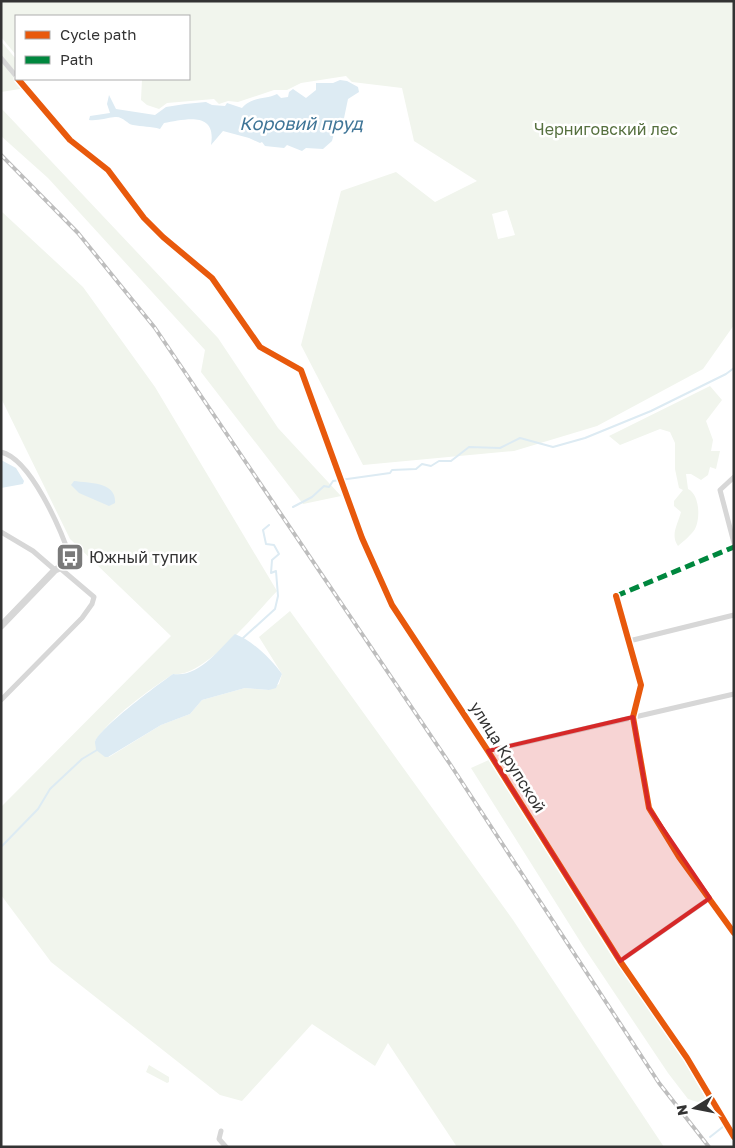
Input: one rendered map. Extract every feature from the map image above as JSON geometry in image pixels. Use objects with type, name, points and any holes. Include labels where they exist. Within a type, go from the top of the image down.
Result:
[{"type":"street","points":[[1,58],[15,75]]},
{"type":"street","name":"улица Крупской","points":[[20,80],[70,140],[108,170],[144,218],[163,237],[212,278],[260,347],[301,370],[362,538],[392,605],[488,751],[620,961],[687,1058],[734,1137]]},
{"type":"street","points":[[1,452],[19,462],[31,478],[65,541],[70,557],[1,626]]},
{"type":"street","points":[[734,477],[720,490],[734,543]]},
{"type":"street","points":[[1,532],[33,551],[94,597],[92,604],[82,618],[1,700]]},
{"type":"street","points":[[616,596],[641,685],[633,717],[649,808],[679,857],[734,933]]},
{"type":"street","points":[[629,641],[734,615]]},
{"type":"street","points":[[488,751],[734,694]]},
{"type":"street","points":[[620,961],[710,898]]},
{"type":"street","points":[[221,1130],[219,1139],[226,1147]]},
{"type":"highlighted area","points":[[633,717],[649,808],[710,898],[620,961],[488,751]]},
{"type":"green space","name":"Черниговский лес","points":[[1,1],[734,1],[734,325],[703,369],[597,426],[514,451],[363,465],[301,345],[341,191],[396,172],[435,202],[477,181],[414,141],[402,88],[352,82],[346,76],[301,83],[287,90],[274,90],[238,102],[228,101],[219,104],[214,99],[167,103],[159,109],[147,105],[141,100],[142,80],[190,80],[190,15],[15,15],[15,54],[1,37]],"holes":[[[507,210],[515,235],[498,239],[492,214]]]},
{"type":"green space","points":[[1,41],[15,58],[15,80],[23,80],[26,88],[1,92]]},
{"type":"green space","points":[[1,108],[218,338],[278,428],[341,496],[303,504],[201,372],[205,350],[48,178],[1,136]]},
{"type":"green space","points":[[1,211],[83,287],[155,387],[277,591],[214,656],[185,673],[173,674],[153,688],[110,723],[95,741],[109,757],[161,725],[190,714],[202,700],[245,688],[269,690],[279,684],[282,674],[259,637],[290,611],[513,920],[664,1147],[457,1147],[388,1043],[375,1066],[312,1024],[242,1101],[220,1095],[51,962],[1,895],[1,807],[171,636],[70,539],[1,398]]},
{"type":"green space","points":[[710,386],[722,400],[706,421],[713,440],[711,451],[720,451],[716,469],[710,467],[708,475],[701,480],[691,474],[686,474],[688,489],[697,501],[698,518],[694,531],[678,546],[675,534],[681,512],[674,506],[674,501],[683,490],[679,488],[675,469],[675,443],[670,432],[660,429],[620,445],[609,436]]},
{"type":"green space","points":[[491,759],[683,1059],[710,1106],[688,1099],[668,1073],[583,946],[471,768]]},
{"type":"green space","points":[[149,1065],[169,1077],[169,1082],[167,1083],[146,1072]]},
{"type":"water","name":"Коровий пруд","points":[[340,80],[347,81],[358,87],[359,92],[348,99],[343,123],[335,129],[332,141],[323,149],[306,148],[302,151],[287,145],[284,148],[265,146],[262,142],[260,143],[223,131],[211,145],[212,134],[209,126],[204,122],[189,119],[164,123],[160,129],[133,125],[118,117],[89,120],[90,116],[110,113],[107,104],[109,95],[116,109],[155,115],[166,107],[206,102],[212,105],[225,106],[227,103],[242,108],[254,100],[277,94],[281,98],[288,97],[289,92],[293,89],[306,98],[316,90],[316,83],[333,83]]},
{"type":"water","points":[[1,460],[16,468],[24,481],[23,484],[1,488]]},
{"type":"water","points":[[74,481],[94,483],[107,487],[112,491],[115,503],[109,506],[79,493],[71,485]]},
{"type":"water","points":[[235,634],[248,641],[273,662],[282,674],[276,688],[269,690],[245,688],[202,700],[190,714],[161,725],[108,757],[105,757],[96,750],[95,742],[99,736],[130,706],[173,674],[191,672],[200,667]]},
{"type":"waterway","points":[[293,507],[312,497],[324,486],[329,487],[333,481],[390,473],[392,470],[416,469],[422,464],[431,466],[439,461],[451,461],[469,447],[500,448],[520,438],[553,447],[585,438],[651,411],[726,374],[734,368]]},
{"type":"waterway","points":[[243,638],[275,609],[278,596],[276,571],[271,573],[272,560],[279,554],[274,545],[266,544],[263,530],[269,525]]},
{"type":"waterway","points":[[1,847],[38,809],[50,789],[82,759],[97,750]]},
{"type":"waterway","points":[[710,1137],[724,1126]]},
{"type":"railway","points":[[1,155],[78,233],[155,328],[450,764],[659,1083],[709,1147]]},
{"type":"marked path","points":[[616,596],[734,547]]},
{"type":"cycle path","points":[[19,80],[70,140],[108,170],[144,218],[163,237],[212,278],[260,347],[301,370],[362,538],[392,605],[488,751],[620,961],[687,1058],[734,1137]]},
{"type":"cycle path","points":[[616,596],[641,685],[633,717],[649,808],[679,857],[734,933]]},
{"type":"place","name":"Южный тупик","points":[[70,557]]}]
